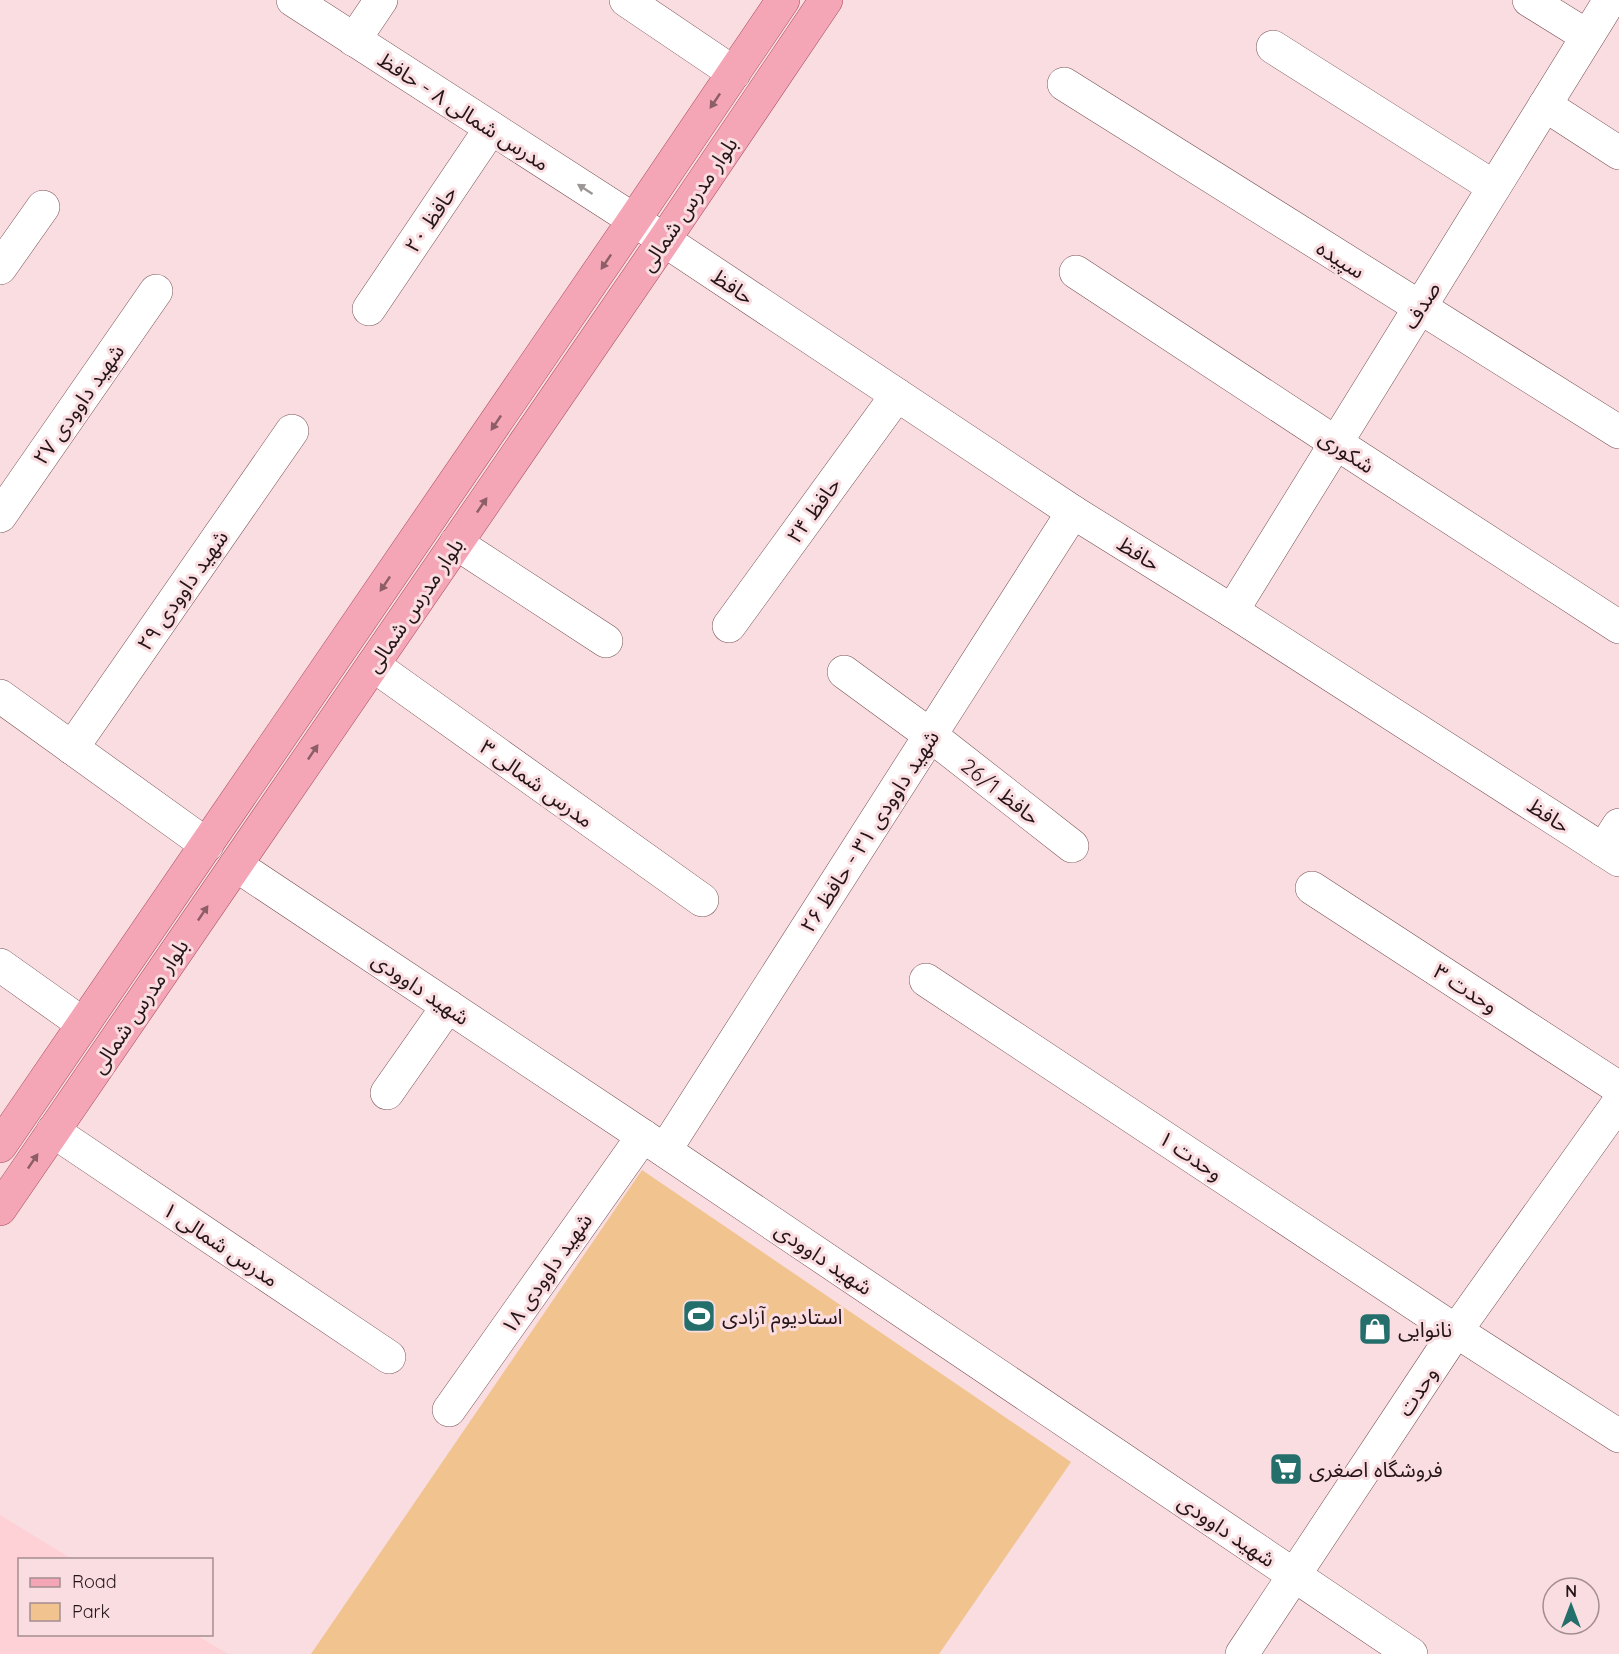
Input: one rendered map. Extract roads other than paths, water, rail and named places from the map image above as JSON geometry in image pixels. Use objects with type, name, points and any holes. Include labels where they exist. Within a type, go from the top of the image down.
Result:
[{"type":"main road","name":"بلوار مدرس شمالی","points":[[0,1146],[783,0]]},
{"type":"main road","name":"بلوار مدرس شمالی","points":[[0,1209],[826,0]]},
{"type":"street","name":"مدرس شمالی ۸ - حافظ","points":[[293,0],[664,240]]},
{"type":"street","points":[[354,40],[381,0]]},
{"type":"street","points":[[626,0],[734,73]]},
{"type":"street","points":[[1529,0],[1587,36]]},
{"type":"street","name":"صدف","points":[[1232,611],[1610,0]]},
{"type":"street","points":[[1615,0],[1619,2]]},
{"type":"street","points":[[1274,47],[1494,187]]},
{"type":"street","name":"سپیده","points":[[1064,84],[1619,432]]},
{"type":"street","points":[[1545,105],[1619,153]]},
{"type":"street","name":"حافظ ۲۰","points":[[369,309],[491,128]]},
{"type":"street","points":[[0,268],[43,207]]},
{"type":"street","name":"حافظ","points":[[664,240],[1073,512],[1614,845]]},
{"type":"street","name":"شکوری","points":[[1076,272],[1619,627]]},
{"type":"street","name":"شهید داوودی ۲۷","points":[[0,516],[156,291]]},
{"type":"street","name":"حافظ ۲۴","points":[[729,626],[897,395]]},
{"type":"street","name":"شهید داوودی ۲۹","points":[[72,748],[292,431]]},
{"type":"street","name":"شهید داوودی ۳۱ - حافظ ۲۶","points":[[654,1143],[930,735],[1073,512]]},
{"type":"street","points":[[456,543],[606,641]]},
{"type":"street","name":"مدرس شمالی ۳","points":[[373,665],[702,900]]},
{"type":"street","name":"حافظ 26/1","points":[[844,672],[930,735],[1072,846]]},
{"type":"street","points":[[0,696],[207,845]]},
{"type":"street","name":"شهید داوودی","points":[[236,865],[654,1143],[1411,1654]]},
{"type":"street","name":"وحدت ۳","points":[[1312,888],[1619,1088]]},
{"type":"street","points":[[0,965],[83,1024]]},
{"type":"street","name":"وحدت ۱","points":[[926,980],[1456,1331],[1619,1436]]},
{"type":"street","points":[[387,1093],[448,1006]]},
{"type":"street","name":"وحدت","points":[[1242,1654],[1456,1331],[1619,1102]]},
{"type":"street","name":"مدرس شمالی ۱","points":[[53,1131],[389,1357]]},
{"type":"street","name":"شهید داوودی ۱۸","points":[[448,1410],[654,1143]]},
{"type":"place","name":"استادیوم آزادی","points":[[699,1316]]},
{"type":"place","name":"نانوایی","points":[[1375,1329]]},
{"type":"place","name":"فروشگاه اصغری","points":[[1286,1469]]}]
